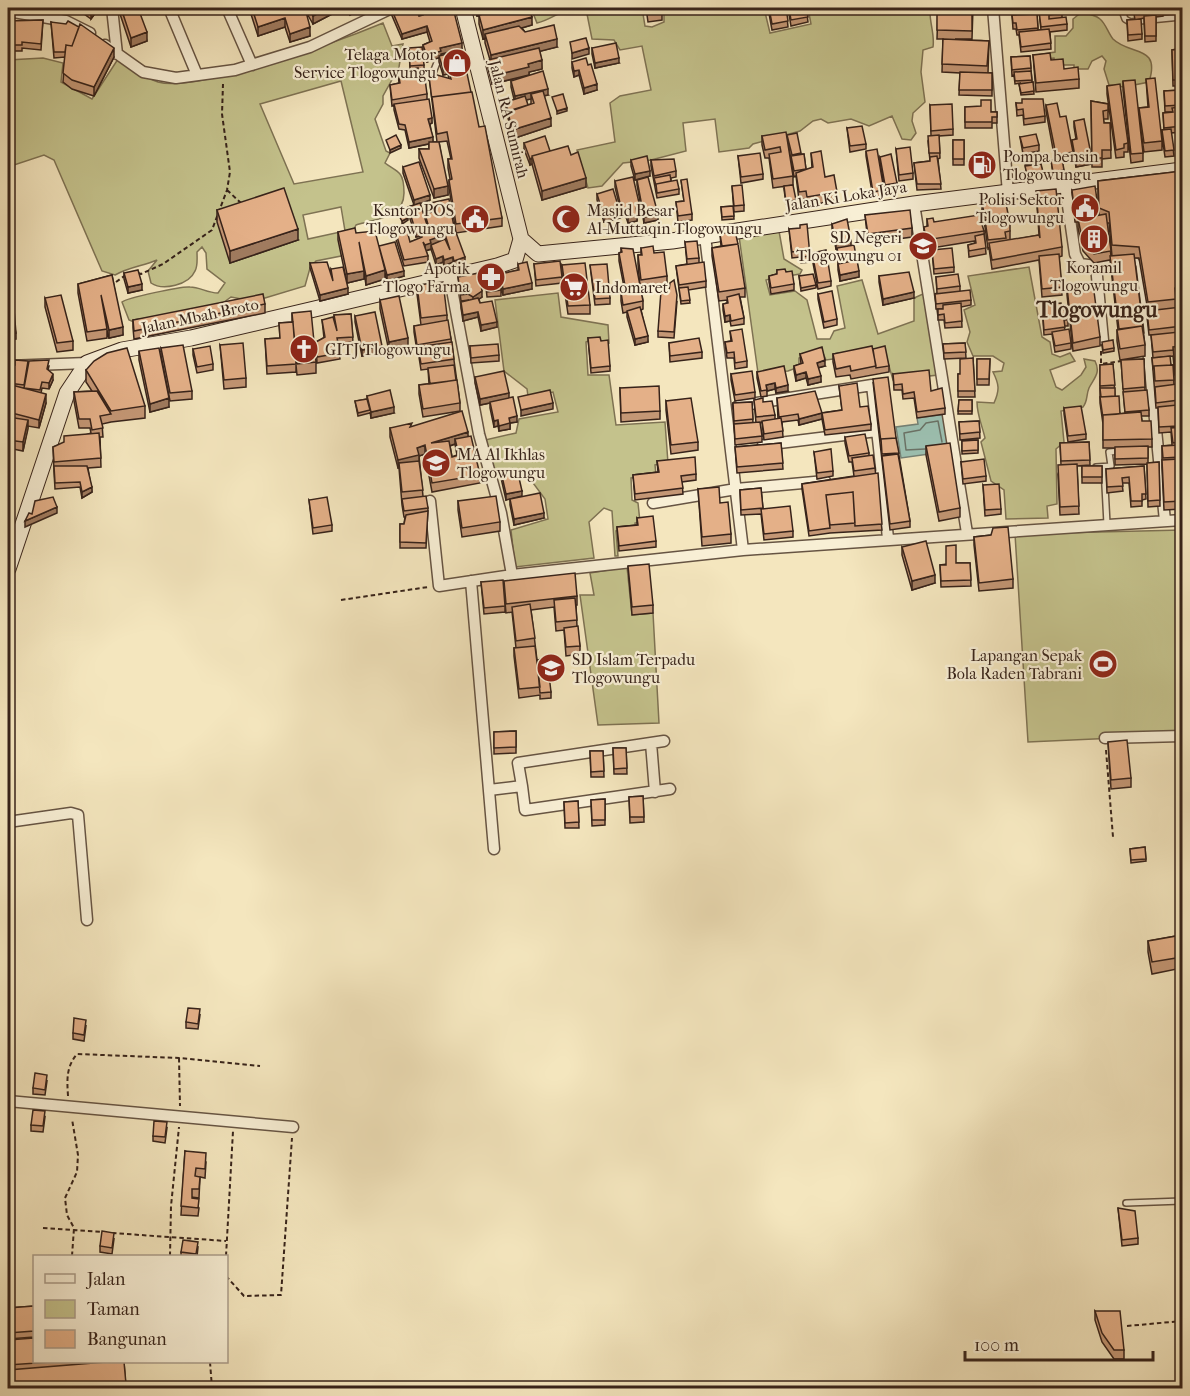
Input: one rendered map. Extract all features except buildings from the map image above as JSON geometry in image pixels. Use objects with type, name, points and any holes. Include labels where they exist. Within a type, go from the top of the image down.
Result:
[{"type":"main road","name":"Jalan RA Sumirah","points":[[463,8],[468,50],[521,239]]},
{"type":"main road","name":"Jalan Ki Loka Jaya","points":[[515,260],[538,254],[705,236],[914,204],[1182,170]]},
{"type":"main road","points":[[515,260],[521,239],[538,254]]},
{"type":"main road","name":"Jalan Mbah Broto","points":[[87,363],[122,350],[191,338],[450,279],[515,260]]},
{"type":"main road","points":[[8,569],[67,393],[87,363]]},
{"type":"street","points":[[112,8],[117,54]]},
{"type":"street","points":[[169,8],[197,75]]},
{"type":"street","points":[[227,8],[252,65]]},
{"type":"street","points":[[8,11],[48,12],[82,28],[117,54],[154,76],[176,78],[223,72],[310,47],[392,8]]},
{"type":"street","points":[[993,8],[1008,193]]},
{"type":"street","points":[[1065,185],[1075,254],[1080,264],[1096,266],[1113,262]]},
{"type":"street","points":[[914,204],[967,533]]},
{"type":"street","points":[[705,236],[726,408],[741,447],[736,489],[743,550]]},
{"type":"street","points":[[1096,266],[1103,340]]},
{"type":"street","points":[[450,279],[479,434],[501,513],[512,575]]},
{"type":"street","points":[[1147,338],[1164,520]]},
{"type":"street","points":[[8,366],[87,363]]},
{"type":"street","points":[[726,408],[872,385],[888,538]]},
{"type":"street","points":[[741,447],[877,431]]},
{"type":"street","points":[[653,503],[736,489],[882,476]]},
{"type":"street","points":[[430,501],[440,586],[512,575],[743,550],[888,538],[1182,520]]},
{"type":"street","points":[[471,581],[494,849]]},
{"type":"street","points":[[1105,738],[1182,736]]},
{"type":"street","points":[[664,741],[518,763],[525,810],[670,789]]},
{"type":"street","points":[[651,743],[655,792]]},
{"type":"street","points":[[489,790],[522,786]]},
{"type":"street","points":[[8,822],[71,813],[78,815],[87,920]]},
{"type":"street","points":[[8,1101],[234,1119],[293,1127]]},
{"type":"lane","points":[[1122,8],[1125,18],[1130,22],[1181,18]]},
{"type":"lane","points":[[1180,8],[1182,32]]},
{"type":"lane","points":[[431,78],[438,60],[453,54]]},
{"type":"lane","points":[[1182,98],[1182,115]]},
{"type":"lane","points":[[1113,262],[1138,263],[1147,338],[1159,337]]},
{"type":"lane","points":[[1084,468],[1111,466],[1109,452],[1125,451]]},
{"type":"lane","points":[[1104,467],[1107,524]]},
{"type":"lane","points":[[1126,1203],[1182,1201]]},
{"type":"path","points":[[116,282],[134,271],[141,274],[163,264],[212,230],[227,190],[230,172],[222,114],[223,72]]},
{"type":"path","points":[[227,190],[247,209]]},
{"type":"path","points":[[1103,340],[1101,364],[1125,361]]},
{"type":"path","points":[[341,600],[440,586]]},
{"type":"path","points":[[1105,738],[1113,837]]},
{"type":"path","points":[[170,1255],[180,1116],[179,1058]]},
{"type":"path","points":[[226,1255],[234,1119]]},
{"type":"path","points":[[228,1278],[244,1296],[281,1294],[293,1127]]},
{"type":"path","points":[[43,1228],[226,1241]]},
{"type":"path","points":[[1126,1326],[1182,1321]]},
{"type":"path","points":[[210,1363],[212,1389]]},
{"type":"green space","points":[[531,8],[642,8],[645,26],[652,27],[664,22],[664,8],[764,8],[770,33],[811,24],[808,8],[930,8],[933,47],[923,50],[921,72],[925,102],[913,113],[912,121],[916,133],[911,140],[902,139],[892,116],[869,126],[851,119],[828,123],[821,119],[813,121],[800,131],[753,144],[749,148],[719,152],[715,119],[683,123],[686,151],[651,160],[623,163],[602,186],[588,188],[577,150],[615,142],[610,103],[620,96],[651,90],[642,46],[620,50],[614,40],[592,39],[586,9],[571,9],[537,23]]},
{"type":"green space","points":[[1083,11],[1100,19],[1113,39],[1120,44],[1147,56],[1152,70],[1149,82],[1124,87],[1109,85],[1104,69],[1106,61],[1102,56],[1092,61],[1088,69],[1074,69],[1074,65],[1056,65],[1054,58],[1037,60],[1036,55],[1055,52],[1055,36],[1066,36],[1073,28],[1073,19]]},
{"type":"green space","points":[[383,23],[392,46],[403,44],[399,67],[383,96],[383,104],[375,119],[386,151],[390,153],[385,163],[399,173],[404,183],[403,202],[394,213],[356,225],[341,256],[316,261],[310,268],[305,286],[265,298],[247,300],[231,297],[220,305],[134,322],[129,320],[122,302],[126,300],[185,287],[218,293],[225,283],[207,269],[206,253],[202,247],[197,252],[197,267],[192,276],[175,285],[162,286],[151,283],[148,271],[157,260],[115,275],[102,271],[54,160],[44,155],[8,167],[8,60],[43,58],[63,63],[61,82],[92,99],[118,59],[158,82],[177,83],[204,80],[270,63]],"holes":[[[341,81],[363,172],[294,184],[260,104]],[[341,207],[345,231],[308,239],[303,215]]]},
{"type":"green space","points":[[779,231],[784,259],[802,270],[800,274],[788,276],[785,272],[773,275],[774,278],[766,280],[770,295],[795,291],[807,300],[817,339],[830,339],[834,331],[845,328],[837,286],[862,280],[878,334],[914,321],[914,298],[925,293],[938,375],[893,380],[885,352],[826,360],[822,351],[799,358],[799,367],[788,371],[758,373],[739,236]]},
{"type":"green space","points":[[1029,267],[1042,337],[1050,342],[1052,354],[1060,357],[1070,353],[1075,361],[1050,370],[1056,387],[1062,390],[1081,375],[1086,367],[1084,359],[1095,361],[1097,372],[1083,407],[1061,411],[1064,442],[1056,449],[1057,504],[1047,506],[1048,518],[1006,519],[1004,490],[991,481],[981,442],[985,438],[977,402],[994,403],[998,387],[993,372],[1002,371],[1004,363],[993,356],[973,356],[967,342],[970,332],[964,310],[975,305],[968,276]]},
{"type":"green space","points":[[558,293],[561,317],[608,325],[609,343],[591,340],[586,342],[588,375],[609,375],[616,425],[665,422],[668,463],[655,465],[656,475],[631,478],[632,500],[638,503],[640,522],[635,523],[636,529],[616,531],[618,556],[615,556],[612,511],[604,508],[589,522],[594,558],[515,567],[511,530],[548,519],[545,499],[525,472],[495,477],[485,440],[516,433],[519,419],[558,412],[553,392],[528,396],[527,389],[504,371],[495,300]]},
{"type":"green space","name":"Lapangan Sepak Bola Raden Tabrani","points":[[1182,530],[1182,735],[1028,742],[1015,534]]},
{"type":"green space","points":[[627,567],[632,615],[653,613],[659,723],[598,725],[580,595],[594,595],[590,573]]},
{"type":"water","points":[[945,414],[950,451],[901,458],[896,427],[918,424],[917,418]]},
{"type":"place","name":"Telaga Motor Service Tlogowungu","points":[[457,63]]},
{"type":"place","name":"Pompa bensin Tlogowungu","points":[[982,165]]},
{"type":"place","name":"Polisi Sektor Tlogowungu","points":[[1085,208]]},
{"type":"place","name":"Ksntor POS Tlogowungu","points":[[475,219]]},
{"type":"place","name":"Masjid Besar Al-Muttaqin Tlogowungu","points":[[566,219]]},
{"type":"place","name":"Koramil Tlogowungu","points":[[1094,239]]},
{"type":"place","name":"SD Negeri Tlogowungu 01","points":[[923,246]]},
{"type":"place","name":"Apotik Tlogo Farma","points":[[491,277]]},
{"type":"place","name":"Indomaret","points":[[574,287]]},
{"type":"place","name":"GITJ Tlogowungu","points":[[304,349]]},
{"type":"place","name":"MA Al Ikhlas Tlogowungu","points":[[436,463]]},
{"type":"place","name":"Lapangan Sepak Bola Raden Tabrani","points":[[1103,664]]},
{"type":"place","name":"SD Islam Terpadu Tlogowungu","points":[[551,668]]},
{"type":"district","name":"Tlogowungu","points":[[1097,310]]}]
